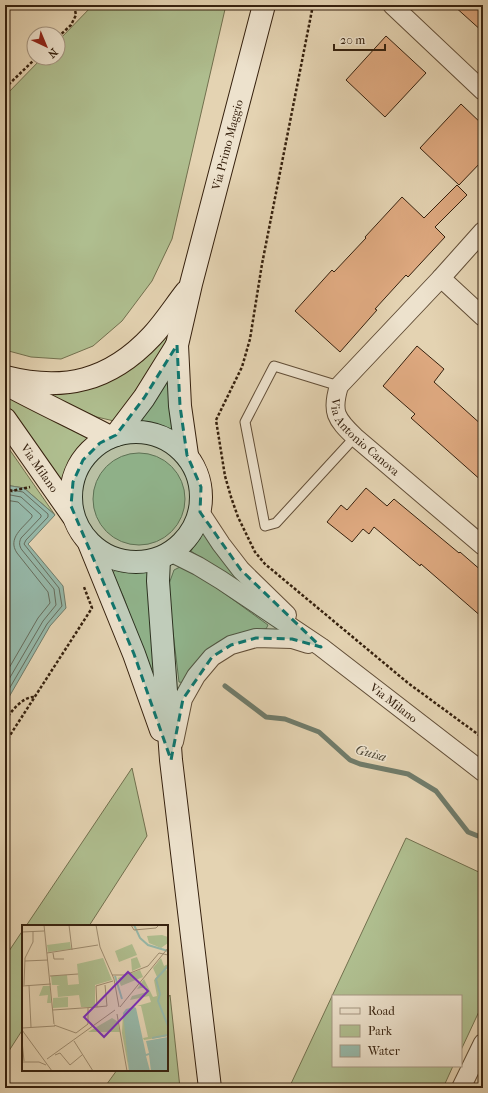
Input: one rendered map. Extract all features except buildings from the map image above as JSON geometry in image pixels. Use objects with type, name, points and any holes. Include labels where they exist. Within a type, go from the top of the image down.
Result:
[{"type":"street","name":"Via Primo Maggio","points":[[187,455],[180,406],[177,345],[191,284],[264,5]]},
{"type":"street","points":[[392,5],[483,91]]},
{"type":"street","name":"Via Antonio Canova","points":[[483,231],[339,386],[335,400],[336,412],[340,420],[355,437],[483,546]]},
{"type":"street","points":[[440,278],[483,316]]},
{"type":"street","name":"Via Primo Maggio","points":[[5,377],[32,383],[65,383],[80,381],[103,373],[131,355],[152,335],[191,284]]},
{"type":"street","name":"Via Primo Maggio","points":[[113,436],[144,398],[177,345]]},
{"type":"street","points":[[5,384],[113,436]]},
{"type":"street","name":"Via Milano","points":[[5,419],[74,518]]},
{"type":"street","points":[[89,543],[110,557],[134,563],[147,562],[165,556],[182,545],[196,524],[202,500],[198,476],[194,465],[187,455],[172,442],[154,434],[128,432],[113,436],[100,443],[90,451],[83,460],[72,482],[71,494],[71,506],[74,518],[81,532],[89,543],[134,654],[171,760]]},
{"type":"street","name":"Via Milano","points":[[200,512],[221,544],[241,570],[321,647]]},
{"type":"street","points":[[165,556],[158,580],[171,760],[210,1088]]},
{"type":"street","name":"Via Milano","points":[[165,556],[198,566],[321,647],[483,772]]},
{"type":"street","points":[[171,760],[183,699],[196,676],[212,657],[231,644],[256,638],[292,639],[321,647]]},
{"type":"street","name":"Via Milano","points":[[465,759],[483,766]]},
{"type":"street","points":[[461,1088],[483,1043]]},
{"type":"lane","points":[[339,386],[274,366],[245,422],[265,526],[276,523],[355,437]]},
{"type":"path","points":[[66,29],[76,15],[74,5]]},
{"type":"path","points":[[313,5],[262,264],[250,339],[242,367],[216,420],[225,476],[230,497],[238,518],[256,552],[265,564],[408,683],[483,738]]},
{"type":"path","points":[[5,88],[28,66]]},
{"type":"path","points":[[5,744],[92,608],[84,586]]},
{"type":"path","points":[[5,720],[21,702],[30,697],[35,698]]},
{"type":"highlighted area","points":[[177,345],[180,406],[187,455],[201,487],[200,512],[241,570],[321,647],[292,639],[256,638],[231,645],[212,657],[183,699],[171,760],[134,654],[71,506],[73,482],[83,460],[100,443],[116,435],[144,398]]},
{"type":"green space","points":[[93,5],[226,5],[172,239],[152,281],[122,321],[93,346],[61,359],[31,357],[5,350],[5,96],[34,66],[66,66],[66,33]]},
{"type":"green space","points":[[169,333],[162,353],[114,421],[97,417],[49,397],[50,394]]},
{"type":"green space","points":[[168,371],[178,435],[157,427],[136,425]]},
{"type":"green space","points":[[5,390],[98,437],[86,446],[75,460],[67,475],[66,491],[5,408]]},
{"type":"green space","points":[[5,443],[55,515],[24,488],[5,485]]},
{"type":"green space","points":[[139,453],[157,457],[171,467],[181,481],[185,499],[181,517],[171,531],[157,541],[139,545],[121,541],[107,531],[97,517],[93,499],[97,481],[107,467],[121,457]]},
{"type":"green space","points":[[204,530],[253,594],[191,551]]},
{"type":"green space","points":[[180,567],[191,571],[217,588],[268,625],[266,629],[240,633],[218,642],[205,652],[190,669],[185,683],[179,682],[170,607],[169,584],[174,570]]},
{"type":"green space","points":[[118,569],[129,572],[150,571],[156,654],[154,682],[124,598],[113,573]]},
{"type":"green space","points":[[132,768],[147,836],[90,925],[27,925]]},
{"type":"green space","points":[[406,838],[483,874],[483,1003],[462,1048],[462,995],[333,995]]},
{"type":"green space","points":[[22,932],[22,1031],[5,1057],[5,957]]},
{"type":"green space","points":[[170,995],[180,1088],[104,1088],[116,1071],[168,1071],[168,998]]},
{"type":"green space","points":[[332,996],[332,1067],[453,1067],[443,1088],[289,1088]]},
{"type":"water","points":[[5,485],[24,488],[55,515],[28,544],[63,586],[66,608],[50,626],[5,704]]},
{"type":"waterway","name":"Guisa","points":[[225,686],[266,717],[285,719],[319,732],[350,760],[360,764],[408,774],[436,791],[468,832],[483,838]]}]
